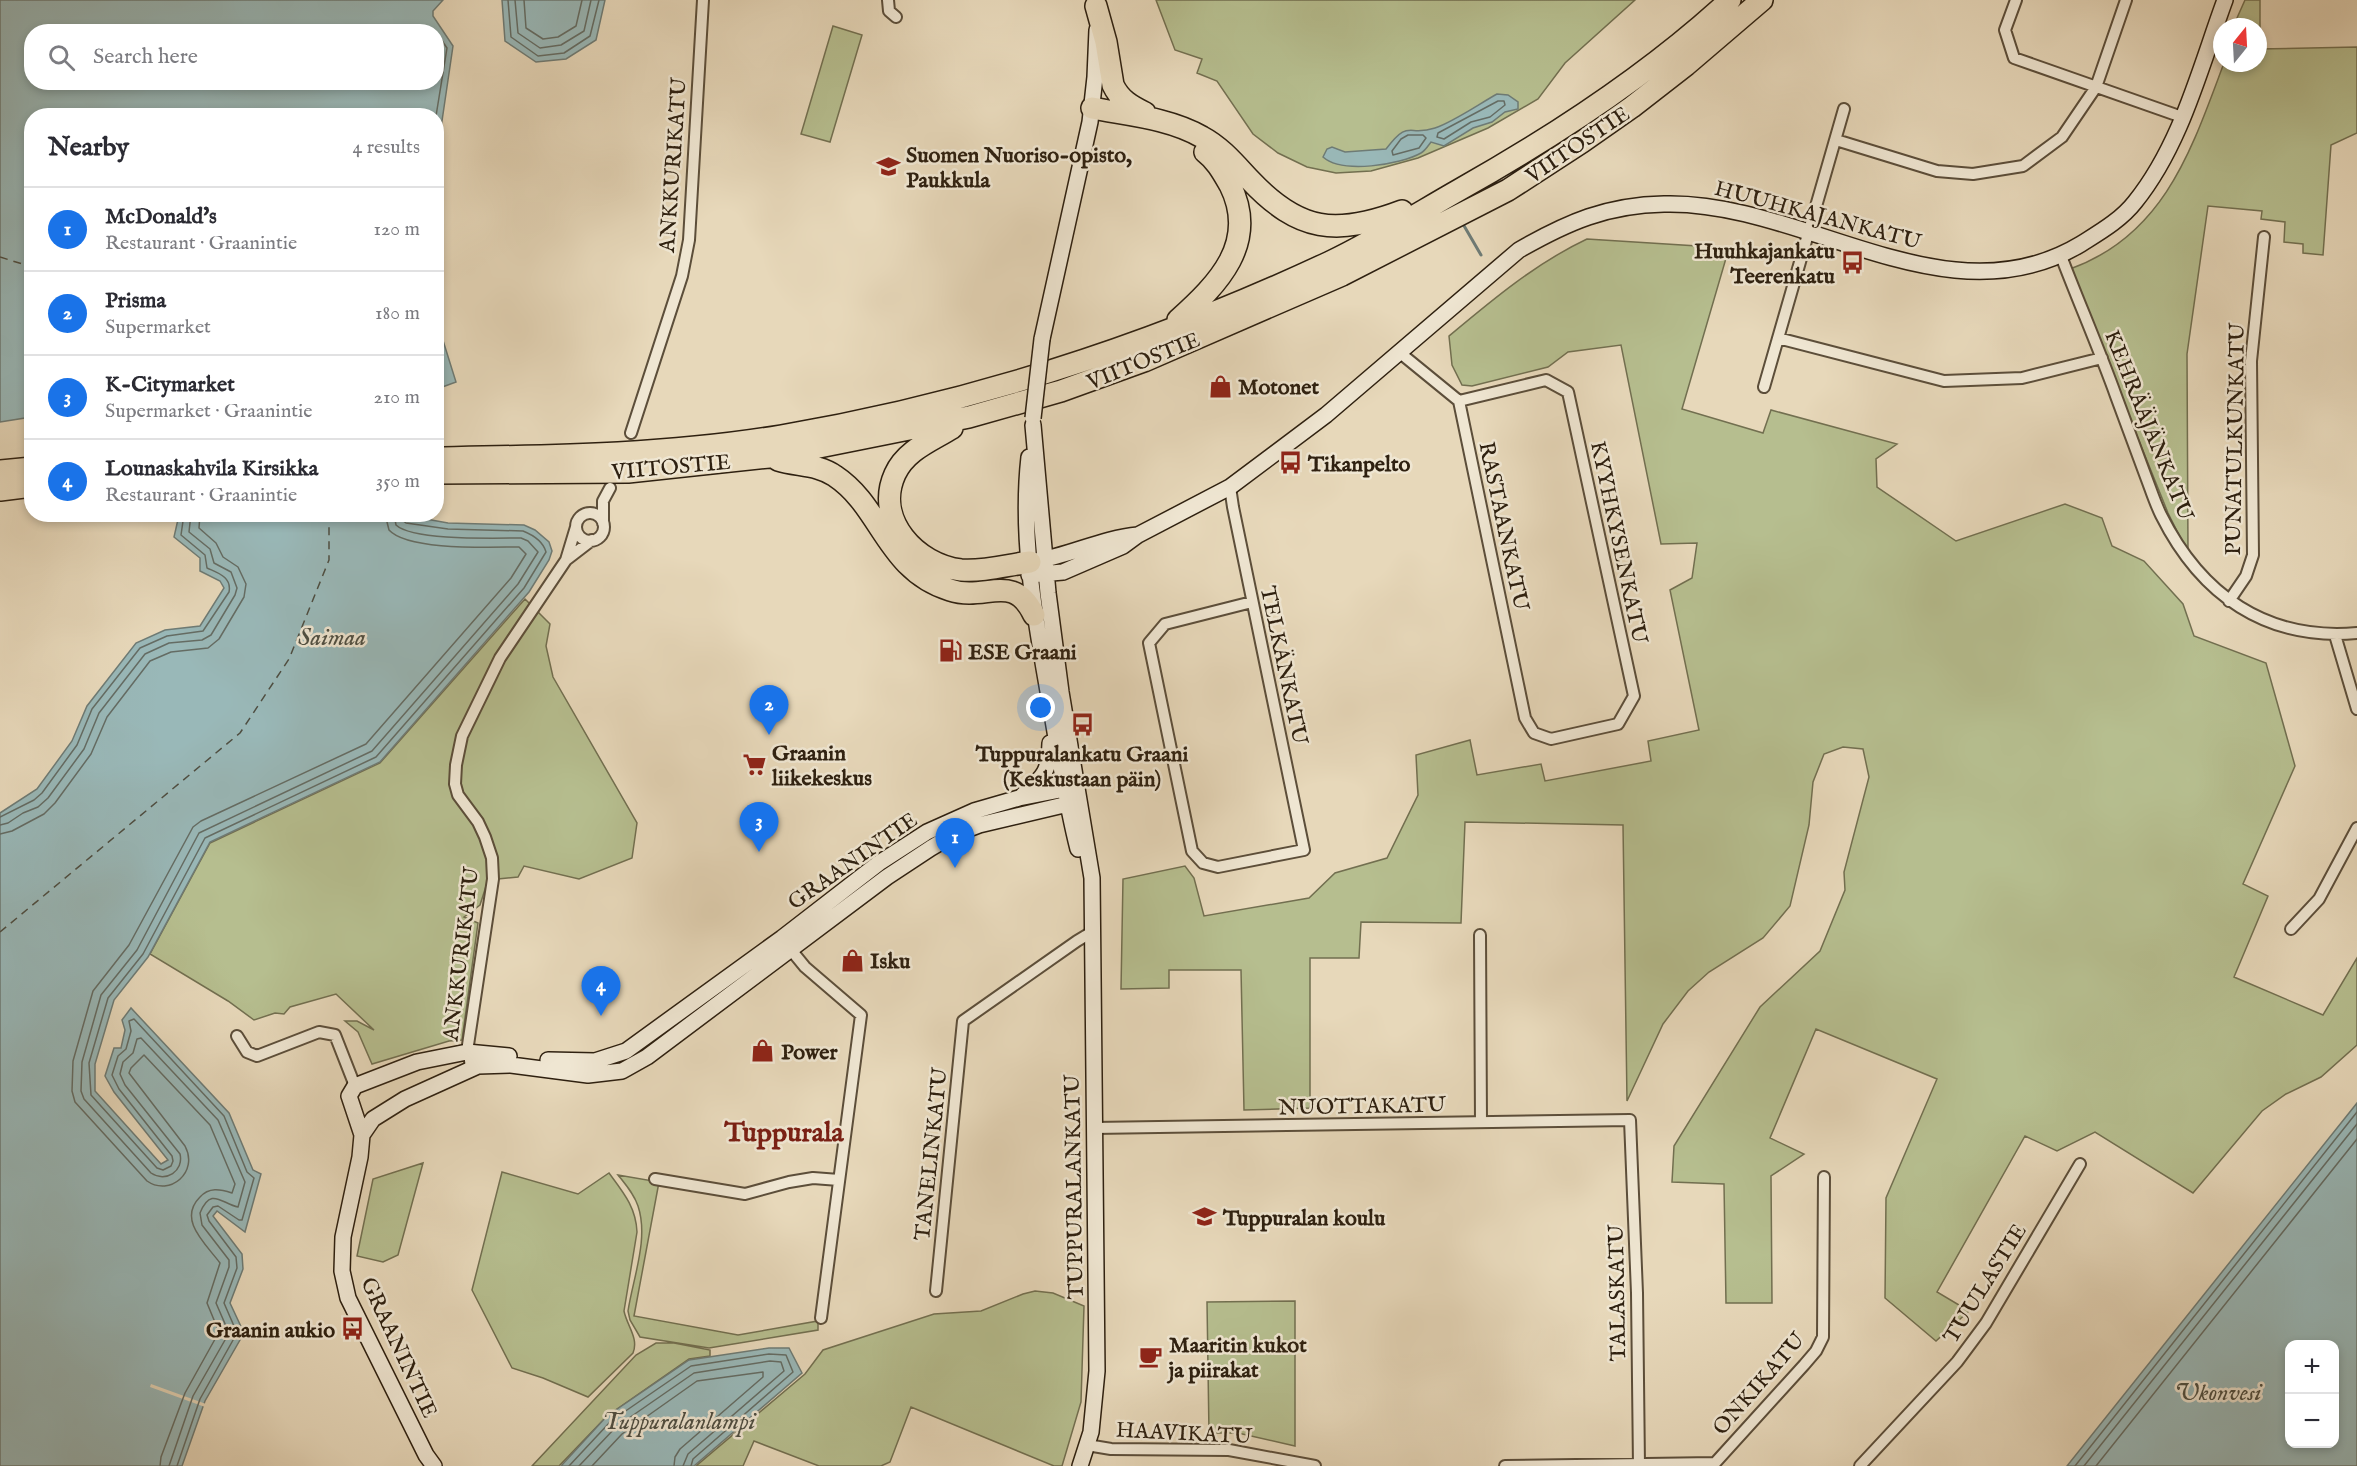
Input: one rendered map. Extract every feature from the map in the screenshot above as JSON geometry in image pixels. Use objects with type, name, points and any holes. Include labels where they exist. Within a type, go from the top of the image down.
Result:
[{"type":"highway","name":"VIITOSTIE","points":[[444,458],[553,456],[660,450],[779,436],[871,418],[1025,379],[1106,353],[1332,261],[1459,190],[1534,146],[1634,79],[1730,0]]},
{"type":"highway","name":"VIITOSTIE","points":[[444,473],[628,472],[769,457],[969,417],[1061,392],[1144,362],[1342,275],[1508,190],[1632,107],[1762,0]]},
{"type":"highway","points":[[1095,3],[1106,42],[1113,85],[1121,99],[1145,113],[1184,124],[1210,136],[1231,156],[1245,174]]},
{"type":"highway","points":[[1091,115],[1186,128],[1215,144],[1287,213],[1300,220],[1340,226],[1379,220],[1459,190]]},
{"type":"highway","points":[[1091,115],[1169,134],[1188,141],[1208,155],[1223,171],[1233,192],[1238,213],[1238,234],[1234,253],[1225,272],[1213,288],[1168,329]]},
{"type":"highway","points":[[969,417],[913,451],[894,475],[891,513],[898,530],[908,544],[924,557],[942,566],[961,570],[1037,567]]},
{"type":"highway","points":[[769,457],[787,463],[819,468],[834,475],[858,497],[892,547],[914,571],[932,584],[954,592],[1004,590],[1016,592],[1025,598],[1034,615]]},
{"type":"highway","points":[[0,471],[24,469]]},
{"type":"highway","points":[[0,490],[24,487]]},
{"type":"highway","points":[[892,547],[923,569],[945,579],[972,583],[1037,567]]},
{"type":"street","name":"ANKKURIKATU","points":[[631,433],[682,276],[689,240],[703,0]]},
{"type":"street","points":[[888,0],[889,10],[896,17]]},
{"type":"street","points":[[2016,0],[2004,30],[2014,58],[2182,117]]},
{"type":"street","points":[[1836,140],[1937,171],[1973,174],[2023,166],[2062,137],[2096,87],[2126,0]]},
{"type":"street","name":"HUUHKAJANKATU","points":[[1037,567],[1119,537],[1138,535],[1230,488],[1326,415],[1519,250],[1554,230],[1592,214],[1655,204],[1702,206],[1746,215],[1919,264],[1965,271],[2000,271],[2061,256],[2099,233],[2135,203],[2158,167],[2182,117],[2225,0]]},
{"type":"street","name":"TUPPURALANKATU","points":[[1070,796],[1061,692],[1037,567],[1026,484],[1042,339],[1091,115],[1097,35],[1095,3]]},
{"type":"street","points":[[1764,387],[1844,109]]},
{"type":"street","name":"PUNATULKUNKATU","points":[[2229,600],[2246,576],[2253,555],[2251,361],[2264,237]]},
{"type":"street","name":"KEHRÄÄJÄNKATU","points":[[2061,256],[2160,514],[2182,553],[2209,584],[2229,600],[2262,620],[2311,634],[2357,633]]},
{"type":"street","points":[[1778,338],[1944,381],[2022,378],[2102,358]]},
{"type":"street","points":[[1399,352],[1459,401]]},
{"type":"street","name":"KYYHKYSENKATU","points":[[1459,401],[1546,380],[1568,392],[1634,696],[1618,724],[1551,739],[1534,733]]},
{"type":"street","name":"RASTAANKATU","points":[[1459,401],[1525,718],[1534,733]]},
{"type":"street","points":[[603,501],[602,534],[592,540],[580,536],[576,527],[579,519],[603,501],[610,488]]},
{"type":"street","name":"TELKÄNKATU","points":[[1230,488],[1304,850],[1218,867],[1203,863],[1192,851],[1149,643],[1165,624],[1252,602]]},
{"type":"street","points":[[586,514],[598,516],[603,523]]},
{"type":"street","name":"ANKKURIKATU","points":[[471,1068],[467,1052],[493,879],[492,858],[478,822],[459,795],[455,784],[456,765],[462,736],[500,658],[566,560],[576,527]]},
{"type":"street","name":"ANKKURIKATU","points":[[566,560],[592,540]]},
{"type":"street","name":"TUPPURALANKATU","points":[[1037,567],[1034,615],[1070,796],[1092,930],[1097,1371],[1095,1408],[1080,1466]]},
{"type":"street","points":[[2336,635],[2357,709]]},
{"type":"street","points":[[1020,798],[1039,783],[1048,769],[1052,713]]},
{"type":"street","name":"GRAANINTIE","points":[[362,1135],[379,1114],[405,1099],[478,1065],[512,1065],[588,1075],[622,1071],[647,1057],[879,863],[927,832],[974,811],[1020,798],[1070,796]]},
{"type":"street","name":"GRAANINTIE","points":[[434,1466],[402,1408],[344,1286],[341,1254],[360,1157],[362,1135],[349,1096],[355,1086],[417,1062],[467,1052],[576,1062],[595,1061],[626,1052],[786,943],[953,835],[1070,796]]},
{"type":"street","points":[[2291,928],[2319,899],[2357,828]]},
{"type":"street","name":"TANELINKATU","points":[[936,1291],[963,1022],[1092,930]]},
{"type":"street","points":[[1480,935],[1481,1122]]},
{"type":"street","points":[[786,943],[805,967],[861,1015],[821,1318]]},
{"type":"street","points":[[237,1036],[247,1052],[257,1056],[319,1032],[335,1035],[355,1086]]},
{"type":"street","name":"NUOTTAKATU","points":[[1094,1128],[1630,1120]]},
{"type":"street","name":"TALASKATU","points":[[1630,1120],[1639,1465]]},
{"type":"street","name":"TUULASTIE","points":[[1860,1466],[1957,1362],[1986,1323],[2080,1164]]},
{"type":"street","name":"ONKIKATU","points":[[1639,1465],[1714,1463],[1816,1351],[1823,1337],[1824,1177]]},
{"type":"street","points":[[655,1179],[745,1194],[813,1178],[839,1180]]},
{"type":"street","name":"HAAVIKATU","points":[[1087,1445],[1111,1449],[1228,1450],[1315,1466]]},
{"type":"street","points":[[1505,1466],[1639,1465]]},
{"type":"green space","points":[[1156,0],[1635,0],[1565,63],[1538,99],[1488,128],[1418,158],[1371,171],[1336,173],[1307,167],[1278,153],[1253,134],[1217,81],[1197,73],[1202,59],[1175,50]]},
{"type":"green space","points":[[2245,0],[2260,0],[2260,18],[2237,18]]},
{"type":"green space","points":[[833,26],[862,35],[830,142],[801,134]]},
{"type":"green space","points":[[2357,47],[2357,133],[2331,145],[2323,255],[2303,253],[2303,244],[2284,242],[2285,222],[2261,219],[2262,211],[2208,206],[2187,354],[2188,553],[2168,513],[2070,269],[2103,254],[2130,234],[2152,211],[2171,185],[2186,157],[2221,72],[2267,72],[2267,49]]},
{"type":"green space","points":[[1587,239],[1729,248],[1682,409],[1763,433],[1771,410],[1897,444],[1876,459],[1877,487],[1956,541],[2065,504],[2102,518],[2112,546],[2144,561],[2183,604],[2194,636],[2266,663],[2295,766],[2243,884],[2268,896],[2234,977],[2323,1015],[2357,958],[2357,1045],[2321,1077],[2286,1094],[2262,1111],[2193,1193],[2095,1132],[2057,1151],[2025,1136],[1937,1292],[1969,1311],[1936,1341],[1885,1298],[1886,1198],[1937,1079],[1816,1029],[1770,1138],[1804,1154],[1771,1176],[1772,1303],[1726,1303],[1724,1184],[1672,1182],[1674,1146],[1760,1007],[1820,951],[1845,890],[1844,872],[1869,777],[1863,749],[1843,747],[1824,754],[1813,782],[1809,825],[1790,906],[1763,938],[1709,972],[1688,991],[1663,1024],[1627,1101],[1623,825],[1465,822],[1461,923],[1361,922],[1359,958],[1310,958],[1310,1108],[1244,1110],[1241,970],[1169,970],[1169,988],[1121,989],[1123,879],[1185,866],[1194,878],[1204,916],[1309,898],[1335,873],[1387,858],[1418,795],[1416,755],[1470,740],[1477,775],[1541,764],[1545,781],[1651,761],[1648,741],[1699,730],[1670,590],[1692,578],[1697,543],[1661,544],[1621,345],[1568,352],[1548,367],[1472,386],[1462,385],[1452,365],[1449,336],[1532,271]]},
{"type":"green space","points":[[525,599],[550,624],[546,646],[553,677],[637,823],[632,858],[579,879],[524,866],[518,877],[488,880],[480,905],[464,917],[478,923],[462,1040],[449,1041],[372,1064],[358,1032],[345,1021],[357,1021],[374,1030],[336,994],[290,1007],[284,1014],[275,1013],[254,1020],[228,1001],[150,954],[210,843],[380,763]]},
{"type":"green space","points":[[423,1163],[398,1255],[383,1262],[357,1256],[373,1179]]},
{"type":"green space","points":[[502,1172],[578,1194],[609,1173],[631,1207],[637,1232],[624,1311],[634,1337],[633,1353],[588,1397],[512,1368],[472,1290]]},
{"type":"green space","points":[[618,1175],[659,1182],[634,1316],[738,1335],[818,1321],[818,1330],[709,1348],[640,1337],[630,1320],[628,1311],[641,1245],[641,1219],[638,1206],[630,1190]]},
{"type":"green space","points":[[1035,1291],[1053,1293],[1084,1306],[1081,1402],[1062,1466],[1054,1466],[911,1407],[890,1462],[881,1466],[819,1466],[754,1441],[743,1466],[696,1466],[805,1374],[823,1350],[934,1314],[981,1311]]},
{"type":"green space","points":[[1295,1301],[1295,1446],[1238,1433],[1209,1433],[1207,1302]]},
{"type":"green space","points":[[656,1343],[674,1343],[710,1350],[710,1356],[689,1359],[607,1416],[559,1466],[532,1466],[636,1355]]},
{"type":"water","points":[[0,0],[443,0],[433,11],[433,16],[438,24],[24,24],[24,90],[444,90],[444,32],[453,46],[444,108],[24,108],[24,418],[0,422]]},
{"type":"water","points":[[502,0],[605,0],[596,40],[566,59],[536,62],[505,41]]},
{"type":"water","points":[[1497,94],[1508,95],[1518,102],[1518,109],[1505,112],[1492,122],[1473,128],[1444,146],[1431,142],[1422,152],[1412,157],[1371,166],[1343,165],[1323,157],[1327,149],[1332,147],[1345,152],[1386,149],[1405,131],[1435,128]]},
{"type":"water","points":[[444,344],[456,382],[444,386]]},
{"type":"water","name":"Saimaa","points":[[177,522],[442,522],[524,525],[535,530],[549,542],[552,551],[529,592],[380,762],[210,842],[148,957],[114,1000],[95,1064],[95,1091],[161,1164],[168,1160],[114,1092],[105,1076],[114,1048],[121,1048],[125,1030],[122,1020],[131,1008],[229,1113],[253,1170],[261,1174],[245,1232],[217,1211],[213,1216],[242,1254],[243,1269],[230,1303],[244,1333],[205,1401],[182,1466],[0,1466],[0,813],[37,789],[72,741],[87,706],[136,643],[165,630],[200,626],[224,588],[220,581],[200,571],[200,558],[174,537]]},
{"type":"water","name":"Ukonvesi","points":[[2357,1103],[2357,1466],[2067,1466]]},
{"type":"water","name":"Tuppuralanlampi","points":[[769,1348],[789,1348],[802,1373],[694,1466],[561,1466],[607,1416],[689,1360]]},
{"type":"pier","points":[[151,1384],[206,1404],[205,1407],[150,1387]]},
{"type":"waterway","points":[[1463,224],[1481,255]]},
{"type":"ferry route","points":[[0,257],[24,264]]},
{"type":"ferry route","points":[[0,932],[240,733],[289,659],[329,560],[329,522]]},
{"type":"place","name":"Suomen Nuoriso-opisto, Paukkula","points":[[888,167]]},
{"type":"place","name":"Huuhkajankatu Teerenkatu","points":[[1853,263]]},
{"type":"place","name":"Motonet","points":[[1220,386]]},
{"type":"place","name":"Tikanpelto","points":[[1290,463]]},
{"type":"place","name":"ESE Graani","points":[[950,651]]},
{"type":"place","name":"Tuppuralankatu Graani (Keskustaan päin)","points":[[1082,724]]},
{"type":"place","name":"Prisma","points":[[769,735]]},
{"type":"place","name":"Graanin liikekeskus","points":[[754,765]]},
{"type":"place","name":"K-Citymarket","points":[[759,852]]},
{"type":"place","name":"McDonald's","points":[[955,868]]},
{"type":"place","name":"Isku","points":[[852,960]]},
{"type":"place","name":"Lounaskahvila Kirsikka","points":[[601,1016]]},
{"type":"place","name":"Power","points":[[763,1051]]},
{"type":"place","name":"Tuppuralan koulu","points":[[1205,1217]]},
{"type":"place","name":"Graanin aukio","points":[[353,1329]]},
{"type":"place","name":"Maaritin kukot ja piirakat","points":[[1151,1357]]},
{"type":"district","name":"Tuppurala","points":[[784,1131]]}]
